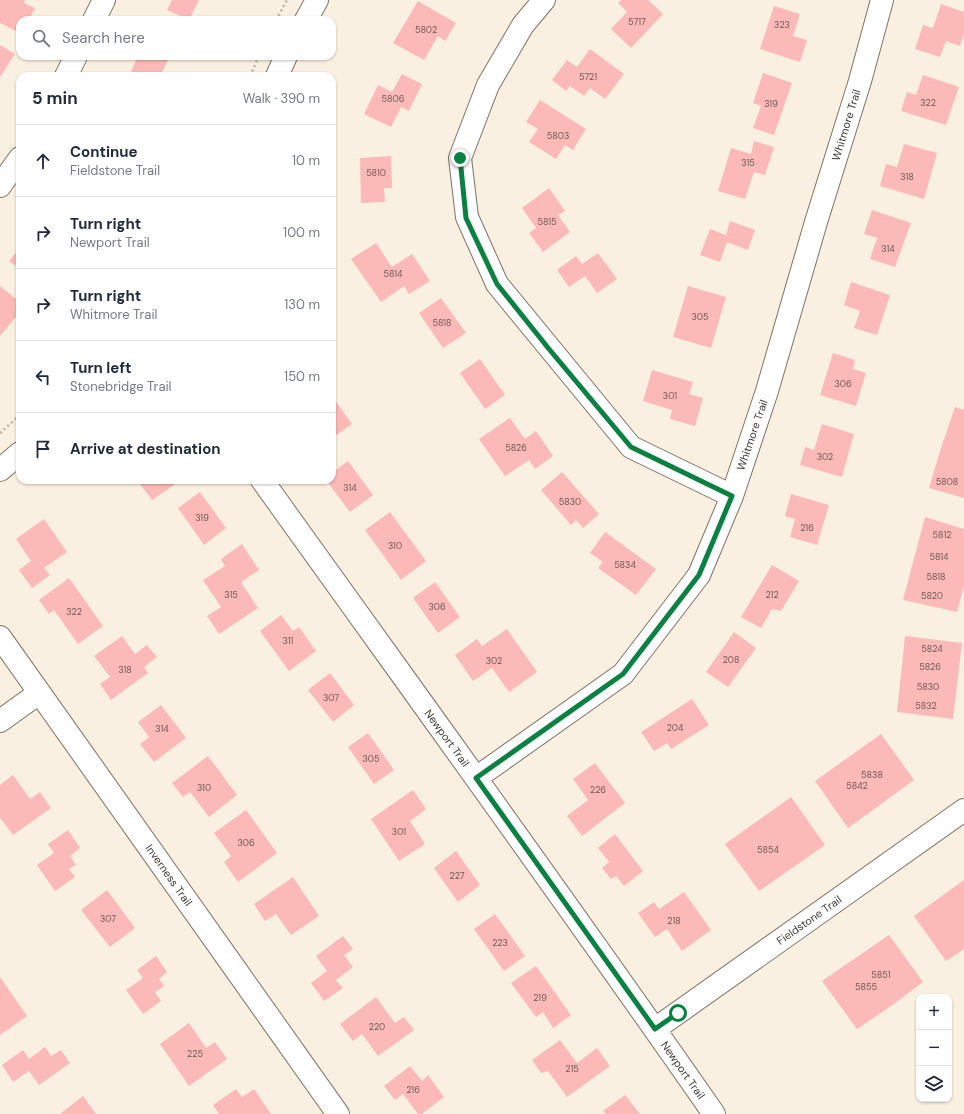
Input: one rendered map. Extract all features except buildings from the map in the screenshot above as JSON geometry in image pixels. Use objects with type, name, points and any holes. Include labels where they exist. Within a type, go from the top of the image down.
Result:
[{"type":"street","points":[[96,16],[104,0]]},
{"type":"street","points":[[308,16],[317,0]]},
{"type":"street","points":[[544,0],[523,25],[488,84],[460,158],[466,218],[497,284],[631,447],[732,496]]},
{"type":"street","name":"Whitmore Trail","points":[[476,778],[623,674],[699,575],[732,496],[767,391],[816,222],[860,81],[882,0]]},
{"type":"street","points":[[68,72],[74,60]]},
{"type":"street","points":[[279,72],[284,60]]},
{"type":"street","points":[[0,186],[16,164]]},
{"type":"street","points":[[0,470],[16,456]]},
{"type":"street","name":"Newport Trail","points":[[265,484],[655,1029],[714,1114]]},
{"type":"street","name":"Inverness Trail","points":[[0,637],[338,1114]]},
{"type":"street","points":[[0,721],[40,693]]},
{"type":"street","name":"Fieldstone Trail","points":[[655,1029],[964,810]]},
{"type":"path","points":[[278,16],[286,0]]},
{"type":"path","points":[[252,72],[257,60]]},
{"type":"path","points":[[0,433],[16,419]]},
{"type":"route","points":[[460,158],[466,218],[497,284],[549,349],[631,447],[732,496],[699,575],[623,674],[476,778],[655,1029],[678,1013]]}]
